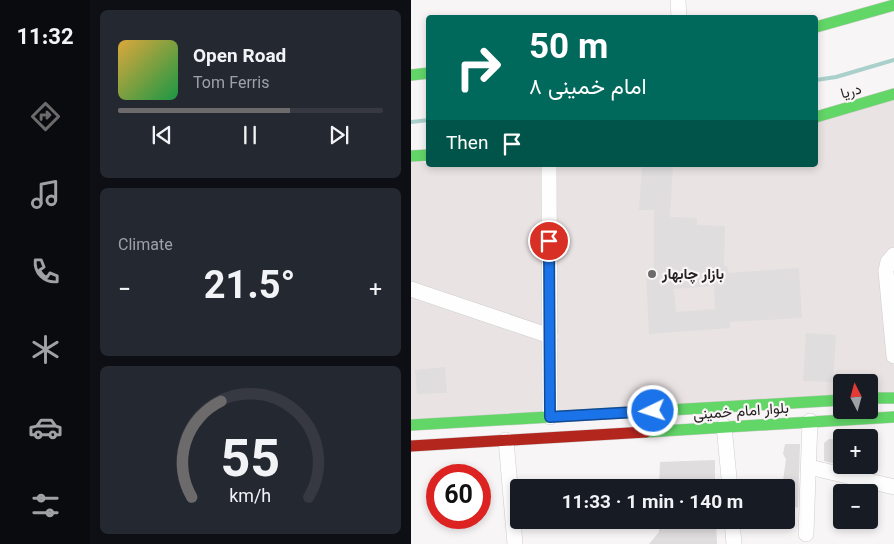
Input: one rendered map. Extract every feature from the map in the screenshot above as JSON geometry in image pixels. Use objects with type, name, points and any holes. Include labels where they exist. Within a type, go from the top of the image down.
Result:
[{"type":"main road","points":[[818,26],[894,5]]},
{"type":"main road","points":[[411,75],[426,73]]},
{"type":"main road","name":"دریا","points":[[818,116],[894,94]]},
{"type":"main road","points":[[411,156],[426,154]]},
{"type":"main road","points":[[879,398],[894,398]]},
{"type":"main road","points":[[830,401],[831,421]]},
{"type":"main road","name":"بلوار امام خمینی","points":[[411,424],[833,401]]},
{"type":"main road","points":[[550,417],[551,438]]},
{"type":"main road","name":"بلوار امام خمینی","points":[[411,446],[894,417]]},
{"type":"street","points":[[678,0],[679,15]]},
{"type":"street","points":[[549,167],[550,417]]},
{"type":"street","points":[[894,255],[887,262],[886,271],[894,356]]},
{"type":"street","points":[[411,290],[550,336]]},
{"type":"street","points":[[806,534],[810,421]]},
{"type":"street","points":[[724,426],[728,479]]},
{"type":"street","points":[[506,440],[515,544]]},
{"type":"street","points":[[809,467],[894,487]]},
{"type":"street","points":[[733,529],[734,544]]},
{"type":"shaded area","name":"بازار چابهار","points":[[894,93],[894,395],[879,396],[879,374],[833,374],[833,399],[411,424],[411,157],[426,164],[426,167],[818,167],[818,116]]},
{"type":"building","points":[[642,167],[673,167],[670,217],[697,218],[697,225],[725,226],[724,266],[727,266],[728,273],[799,268],[802,318],[730,322],[730,328],[649,334],[646,272],[654,272],[654,210],[639,210]],"holes":[[[714,286],[715,309],[676,312],[674,289]]]},
{"type":"building","points":[[806,333],[836,335],[833,382],[803,381]]},
{"type":"building","points":[[445,367],[447,393],[417,394],[415,370]]},
{"type":"building","points":[[829,439],[833,439],[833,463],[824,461],[824,443]]},
{"type":"building","points":[[785,444],[800,444],[798,508],[795,507],[795,479],[783,479],[786,459],[783,454]]},
{"type":"building","points":[[715,460],[715,479],[659,479],[660,462]]},
{"type":"building","points":[[659,529],[716,529],[717,544],[649,544],[659,532]]},
{"type":"waterway","points":[[818,80],[836,77],[894,60]]},
{"type":"waterway","points":[[411,122],[426,120]]},
{"type":"traffic: fast","points":[[818,26],[894,5]]},
{"type":"traffic: fast","points":[[411,75],[426,73]]},
{"type":"traffic: fast","points":[[818,116],[894,94]]},
{"type":"traffic: fast","points":[[411,156],[426,155]]},
{"type":"traffic: fast","points":[[879,398],[894,398]]},
{"type":"traffic: fast","points":[[411,425],[833,401]]},
{"type":"traffic: fast","points":[[646,432],[894,417]]},
{"type":"traffic: jam","points":[[411,446],[646,432]]},
{"type":"place","name":"بازار چابهار","points":[[652,274]]},
{"type":"route","points":[[549,241],[550,417],[653,411]]}]
